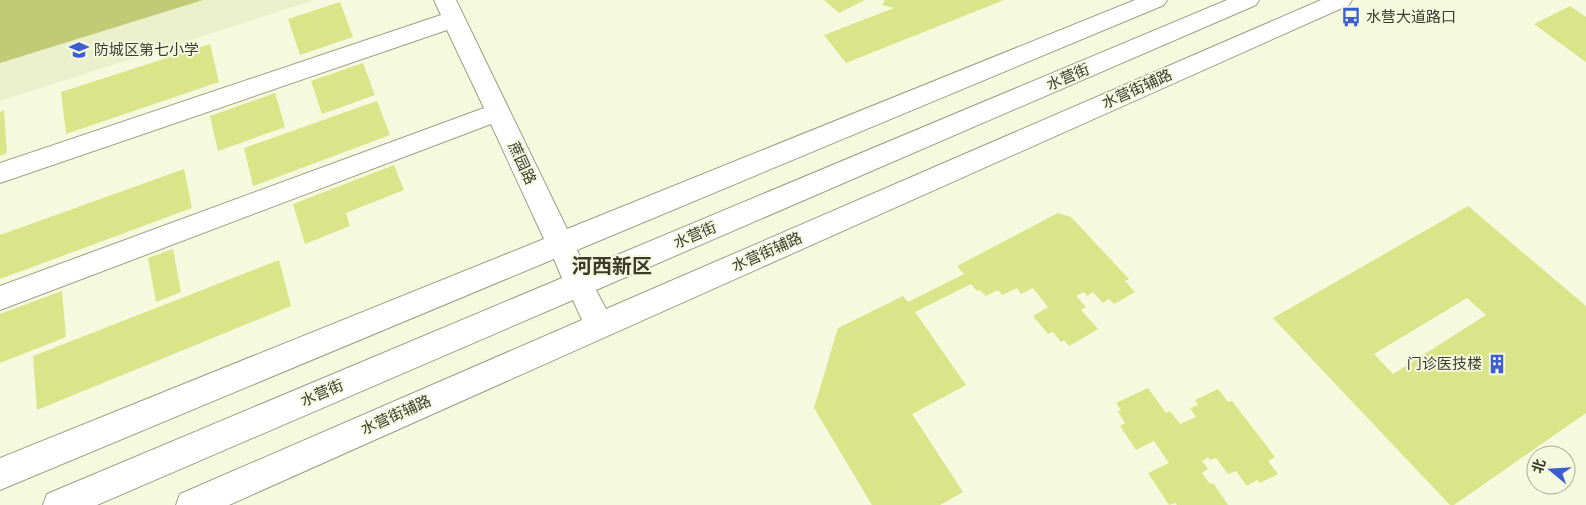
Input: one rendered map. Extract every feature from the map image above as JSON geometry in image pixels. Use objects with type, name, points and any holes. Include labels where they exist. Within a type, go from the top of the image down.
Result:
[{"type":"street","points":[[0,474],[1156,0]]},
{"type":"street","name":"水营街","points":[[59,505],[1248,0]]},
{"type":"street","name":"水营街辅路","points":[[192,505],[1341,0]]},
{"type":"street","points":[[0,173],[449,9]]},
{"type":"street","name":"蔗园路","points":[[449,9],[599,326]]},
{"type":"street","points":[[0,298],[498,112]]},
{"type":"shaded area","name":"防城区第七小学","points":[[0,0],[315,0],[0,101]]},
{"type":"green space","points":[[0,0],[203,0],[0,63]]},
{"type":"building","points":[[824,0],[865,0],[839,13]]},
{"type":"building","points":[[885,0],[1004,0],[846,63],[824,35],[894,8],[882,5]]},
{"type":"building","points":[[340,2],[353,37],[300,55],[288,19]]},
{"type":"building","points":[[1570,6],[1586,17],[1586,62],[1534,24]]},
{"type":"building","points":[[210,44],[219,82],[66,134],[61,92]]},
{"type":"building","points":[[363,63],[375,95],[322,114],[311,81]]},
{"type":"building","points":[[275,93],[285,127],[218,151],[210,116]]},
{"type":"building","points":[[377,101],[390,135],[253,186],[244,148]]},
{"type":"building","points":[[4,110],[7,153],[0,156],[0,112]]},
{"type":"building","points":[[394,165],[404,190],[346,213],[350,226],[305,244],[293,204]]},
{"type":"building","points":[[184,169],[192,208],[0,279],[0,235]]},
{"type":"building","name":"门诊医技楼","points":[[1468,206],[1586,306],[1586,413],[1540,445],[1526,445],[1526,455],[1454,505],[1450,505],[1273,318]],"holes":[[[1467,298],[1486,315],[1393,374],[1374,354]]]},
{"type":"building","points":[[1058,213],[1071,217],[1129,279],[1125,281],[1135,292],[1114,304],[1109,299],[1103,303],[1093,292],[1087,296],[1084,292],[1076,296],[1086,307],[1081,310],[1098,329],[1069,346],[1064,340],[1061,342],[1053,332],[1048,334],[1033,316],[1048,307],[1033,288],[1021,294],[1017,288],[1002,295],[998,290],[986,296],[980,290],[977,291],[971,284],[915,312],[966,385],[912,414],[963,492],[940,505],[872,505],[814,408],[838,328],[903,296],[908,302],[964,274],[957,266]]},
{"type":"building","points":[[173,249],[181,292],[156,302],[148,258]]},
{"type":"building","points":[[279,260],[291,306],[37,410],[33,356]]},
{"type":"building","points":[[62,291],[66,337],[0,363],[0,314]]},
{"type":"building","points":[[1148,388],[1166,413],[1170,411],[1180,424],[1196,417],[1190,408],[1198,405],[1195,400],[1218,389],[1228,402],[1232,401],[1275,457],[1268,461],[1278,474],[1260,483],[1257,480],[1247,486],[1236,471],[1228,474],[1216,458],[1210,460],[1208,457],[1202,461],[1208,469],[1202,473],[1210,484],[1213,483],[1228,505],[1177,505],[1175,503],[1169,505],[1148,473],[1169,463],[1154,441],[1136,450],[1120,426],[1125,423],[1118,412],[1121,410],[1116,403]]},
{"type":"place","name":"水营大道路口","points":[[1351,17]]},
{"type":"place","name":"防城区第七小学","points":[[79,50]]},
{"type":"place","name":"门诊医技楼","points":[[1497,364]]},
{"type":"district","name":"河西新区","points":[[612,266]]}]
